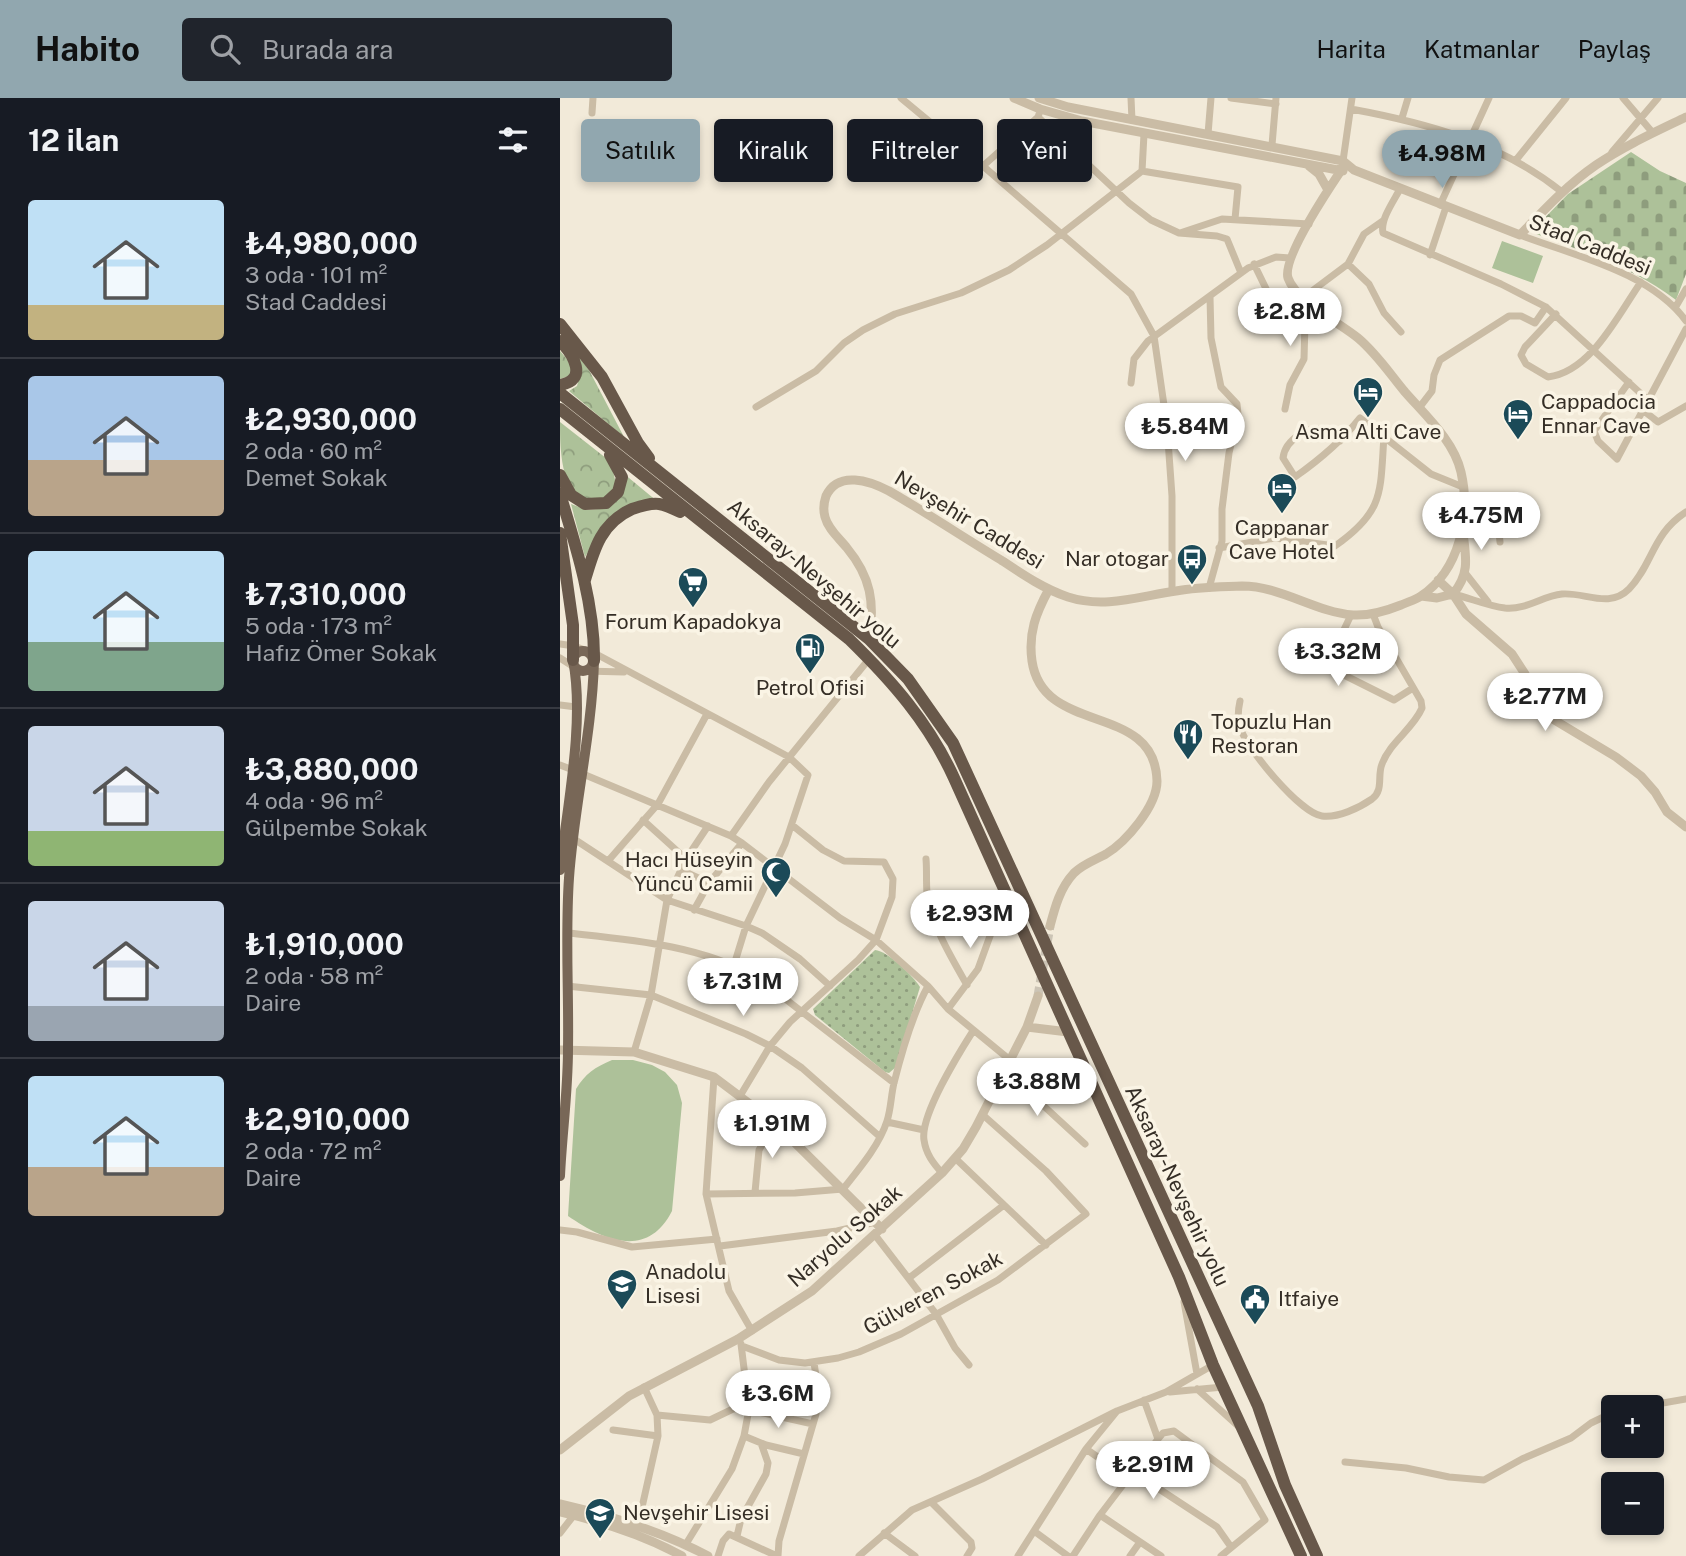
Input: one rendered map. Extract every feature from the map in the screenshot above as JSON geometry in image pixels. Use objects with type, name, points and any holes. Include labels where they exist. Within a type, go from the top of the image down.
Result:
[{"type":"highway","points":[[560,324],[602,377],[638,443],[670,481]]},
{"type":"highway","points":[[560,341],[568,349],[576,369],[576,376],[571,382],[560,385]]},
{"type":"highway","name":"Aksaray-Nevşehir yolu","points":[[560,393],[869,639],[908,679],[953,743],[1258,1406],[1285,1485],[1317,1556]]},
{"type":"highway","name":"Aksaray-Nevşehir yolu","points":[[560,409],[829,622],[869,659],[907,701],[945,759],[1179,1277],[1213,1365],[1301,1556]]},
{"type":"highway","points":[[560,475],[571,495],[578,500],[585,504],[606,503],[618,492],[622,477],[602,443]]},
{"type":"highway","points":[[560,494],[579,555],[584,583],[582,662]]},
{"type":"highway","points":[[584,583],[594,548],[606,526],[621,514],[644,505],[659,504],[692,516]]},
{"type":"highway","points":[[560,533],[574,646],[582,662]]},
{"type":"highway","points":[[1213,1365],[1234,1355]]},
{"type":"highway","points":[[1223,1387],[1245,1378]]},
{"type":"main road","points":[[578,772],[576,707],[582,662]]},
{"type":"main road","points":[[560,870],[578,772],[582,662]]},
{"type":"main road","points":[[560,1176],[561,1123],[566,1115],[564,1050],[569,878],[566,835]]},
{"type":"street","points":[[592,113],[593,98]]},
{"type":"street","points":[[901,98],[926,119]]},
{"type":"street","name":"Stad Caddesi","points":[[1014,98],[1076,119]]},
{"type":"street","points":[[1130,98],[1132,120]]},
{"type":"street","points":[[1208,134],[1211,98]]},
{"type":"street","points":[[1231,98],[1276,101],[1272,145]]},
{"type":"street","points":[[1352,98],[1340,172],[1290,258],[1288,277],[1291,285],[1302,297],[1366,345],[1455,455],[1464,487],[1463,531],[1467,562],[1466,574],[1454,594]]},
{"type":"street","points":[[1402,118],[1408,98]]},
{"type":"street","points":[[1430,255],[1443,206],[1489,98]]},
{"type":"street","points":[[1516,160],[1566,98]]},
{"type":"street","points":[[1623,98],[1653,133]]},
{"type":"street","points":[[1607,158],[1656,98]]},
{"type":"street","points":[[1040,106],[983,166],[1132,294],[1154,336],[1170,448],[1172,591]]},
{"type":"street","name":"Stad Caddesi","points":[[1040,106],[1272,145],[1343,161],[1354,170],[1400,189],[1642,282],[1675,308],[1686,321]]},
{"type":"street","points":[[1351,109],[1402,118],[1470,140],[1541,174],[1562,192]]},
{"type":"street","points":[[1520,235],[1562,192],[1607,158],[1686,117]]},
{"type":"street","name":"Stad Caddesi","points":[[1092,123],[1340,172],[1354,170]]},
{"type":"street","points":[[1142,171],[1144,134]]},
{"type":"street","points":[[1308,164],[1319,174],[1328,190]]},
{"type":"street","points":[[1092,168],[1151,220],[1179,233],[1223,236],[1231,246],[1241,273]]},
{"type":"street","points":[[756,407],[816,371],[844,342],[863,330],[895,314],[947,299],[1009,270],[1062,234],[1142,171],[1238,187],[1235,219]]},
{"type":"street","points":[[1400,189],[1384,219],[1382,233],[1501,284],[1546,307],[1649,401]]},
{"type":"street","points":[[1179,233],[1215,221],[1235,219],[1309,224]]},
{"type":"street","points":[[1285,410],[1290,384],[1304,359],[1305,323],[1299,305],[1302,297],[1348,264],[1364,234],[1384,219]]},
{"type":"street","points":[[1131,383],[1132,365],[1137,352],[1154,336],[1254,264],[1276,257],[1290,258]]},
{"type":"street","points":[[1254,264],[1271,299]]},
{"type":"street","points":[[1348,264],[1369,284],[1384,313],[1401,332]]},
{"type":"street","points":[[1556,314],[1521,355],[1526,364],[1545,376],[1552,377],[1572,370],[1595,349],[1642,282]]},
{"type":"street","points":[[1675,308],[1686,289]]},
{"type":"street","points":[[1209,588],[1222,541],[1222,509],[1229,453],[1238,414],[1237,404],[1221,387],[1216,367],[1211,338],[1210,298]]},
{"type":"street","points":[[1419,408],[1432,391],[1437,366],[1444,356],[1509,316],[1521,316],[1535,323],[1546,307]]},
{"type":"street","points":[[1629,382],[1594,430],[1598,441],[1617,458],[1686,329]]},
{"type":"street","points":[[1644,411],[1658,422],[1686,406]]},
{"type":"street","points":[[1340,441],[1324,429],[1302,433],[1286,447],[1283,458],[1295,477],[1340,441],[1360,418],[1431,474],[1464,487]]},
{"type":"street","points":[[1219,548],[1275,538],[1335,546],[1356,531],[1374,510],[1381,479],[1384,436]]},
{"type":"street","name":"Nevşehir Caddesi","points":[[869,639],[873,610],[866,579],[855,557],[830,527],[823,513],[827,494],[839,482],[846,480],[867,482],[889,491],[1049,589]]},
{"type":"street","points":[[1465,506],[1496,501],[1500,542]]},
{"type":"street","points":[[1421,596],[1437,598],[1454,594],[1506,608],[1516,608],[1561,594],[1602,599],[1623,594],[1634,583],[1662,534],[1686,512]]},
{"type":"street","points":[[1050,926],[1057,900],[1067,882],[1080,867],[1105,854],[1121,841],[1151,805],[1157,777],[1143,745],[1131,733],[1062,706],[1041,688],[1033,665],[1031,639],[1035,617],[1049,589],[1071,598],[1098,603],[1172,591],[1256,587],[1351,615],[1373,614],[1421,596],[1438,580],[1450,563],[1463,531]]},
{"type":"street","points":[[1450,563],[1466,574],[1489,603]]},
{"type":"street","points":[[1438,580],[1454,594],[1466,614],[1513,654],[1525,674],[1529,696],[1541,712],[1609,753],[1641,776],[1656,792],[1667,812],[1686,827]]},
{"type":"street","points":[[1240,701],[1237,712],[1240,730],[1284,789],[1304,808],[1320,816],[1341,814],[1373,798],[1379,790],[1380,767],[1387,754],[1422,708],[1373,614]]},
{"type":"street","points":[[1351,615],[1329,661],[1332,669],[1394,700],[1413,688]]},
{"type":"street","points":[[560,644],[574,646]]},
{"type":"street","points":[[731,836],[789,757],[869,659]]},
{"type":"street","points":[[582,662],[628,672]]},
{"type":"street","points":[[582,662],[628,672],[789,757],[808,775],[792,825],[746,926],[734,965]]},
{"type":"street","points":[[560,705],[576,707]]},
{"type":"street","points":[[608,861],[658,804],[707,713]]},
{"type":"street","points":[[560,765],[658,804],[742,843],[840,918],[876,940],[928,986],[948,1009],[1010,1060]]},
{"type":"street","points":[[643,820],[686,859]]},
{"type":"street","points":[[740,1096],[770,1046],[790,1022],[876,940],[892,897],[893,879],[884,862],[844,861],[823,850],[792,825]]},
{"type":"street","points":[[635,1052],[651,995],[667,900],[686,859],[708,826]]},
{"type":"street","points":[[566,835],[667,900],[762,933],[800,959],[830,986]]},
{"type":"street","points":[[694,910],[709,883],[742,843]]},
{"type":"street","points":[[926,859],[927,892],[932,914],[948,952],[967,985]]},
{"type":"street","points":[[681,870],[709,883]]},
{"type":"street","points":[[948,1009],[978,969],[994,925]]},
{"type":"street","points":[[568,933],[661,943],[734,965],[757,977],[894,1083]]},
{"type":"street","points":[[567,986],[651,995],[770,1046],[802,1068],[879,1136]]},
{"type":"street","points":[[706,1194],[795,1193],[843,1189],[866,1160],[887,1122],[894,1083],[920,999],[928,986]]},
{"type":"street","name":"Naryolu Sokak","points":[[560,1450],[612,1407],[644,1387],[740,1343],[751,1331],[794,1304],[824,1282],[878,1228],[942,1174],[956,1158],[983,1115],[1027,1027],[1038,996]]},
{"type":"street","points":[[1027,1027],[1068,1032]]},
{"type":"street","points":[[942,1174],[929,1158],[923,1138],[926,1118],[973,1031]]},
{"type":"street","points":[[564,1050],[635,1052],[714,1077],[775,1123],[843,1189],[878,1228],[909,1278],[936,1314],[955,1348],[969,1364]]},
{"type":"street","points":[[1003,1075],[1034,1097],[1085,1144]]},
{"type":"street","points":[[714,1077],[706,1194],[729,1291],[751,1331]]},
{"type":"street","name":"Gülveren Sokak","points":[[740,1343],[779,1360],[814,1363],[881,1343],[1013,1271],[1086,1214],[1046,1171],[983,1115]]},
{"type":"street","points":[[887,1122],[924,1130]]},
{"type":"street","points":[[755,1192],[759,1150],[775,1123]]},
{"type":"street","points":[[956,1158],[1046,1245]]},
{"type":"street","points":[[909,1278],[1004,1205]]},
{"type":"street","points":[[560,1230],[632,1247],[718,1243],[878,1228]]},
{"type":"street","points":[[1179,1277],[1197,1374]]},
{"type":"street","points":[[686,1544],[732,1469],[744,1436],[749,1409],[740,1343]]},
{"type":"street","points":[[718,1556],[723,1541],[729,1534],[778,1556],[779,1541],[819,1395],[814,1363]]},
{"type":"street","points":[[859,1556],[912,1510],[982,1479],[1117,1411],[1166,1392],[1213,1365]]},
{"type":"street","points":[[638,1525],[658,1436],[657,1415],[644,1387]]},
{"type":"street","points":[[1166,1392],[1223,1387]]},
{"type":"street","points":[[1197,1389],[1245,1432]]},
{"type":"street","points":[[1664,1403],[1686,1399]]},
{"type":"street","points":[[1144,1400],[1158,1439]]},
{"type":"street","points":[[657,1415],[710,1420],[733,1409],[749,1409],[813,1424]]},
{"type":"street","points":[[1018,1556],[1086,1449],[1117,1411]]},
{"type":"street","points":[[1345,1462],[1483,1480],[1522,1459],[1571,1438],[1601,1418]]},
{"type":"street","points":[[613,1430],[658,1436]]},
{"type":"street","points":[[1034,1531],[1071,1556],[1158,1439],[1163,1433],[1174,1431],[1243,1482],[1265,1520],[1223,1555]]},
{"type":"street","points":[[744,1436],[804,1454]]},
{"type":"street","points":[[737,1536],[741,1519],[766,1474],[768,1463],[761,1443]]},
{"type":"street","points":[[1086,1449],[1128,1478],[1150,1483],[1217,1527],[1231,1547]]},
{"type":"street","points":[[931,1502],[971,1542],[972,1548],[967,1556]]},
{"type":"street","points":[[560,1504],[638,1525],[708,1556]]},
{"type":"street","points":[[560,1512],[604,1523],[657,1542],[682,1556]]},
{"type":"street","points":[[560,1533],[574,1515]]},
{"type":"street","points":[[1100,1516],[1161,1556]]},
{"type":"street","points":[[884,1533],[915,1556]]},
{"type":"street","points":[[1130,1556],[1140,1542]]},
{"type":"green space","points":[[1631,152],[1660,171],[1686,183],[1686,274],[1676,300],[1624,269],[1531,232],[1568,194]]},
{"type":"green space","points":[[1502,241],[1543,256],[1533,283],[1492,268]]},
{"type":"green space","points":[[571,347],[589,370],[624,437],[569,391],[577,386],[581,371]]},
{"type":"green space","points":[[560,351],[571,364],[572,375],[560,379]]},
{"type":"green space","points":[[560,422],[611,462],[616,484],[605,499],[588,500],[572,489],[564,468]]},
{"type":"green space","points":[[623,473],[658,502],[600,531],[585,557],[571,504],[587,510],[599,509]]},
{"type":"green space","points":[[875,950],[893,959],[920,987],[896,1067],[889,1073],[815,1015],[813,1009]]},
{"type":"green space","points":[[612,1060],[633,1060],[665,1072],[677,1085],[682,1103],[672,1211],[662,1226],[650,1236],[637,1240],[610,1238],[568,1216],[576,1089],[591,1071]]},
{"type":"tunnel","points":[[1038,996],[1050,926]]},
{"type":"place","name":"Asma Alti Cave","points":[[1368,419]]},
{"type":"place","name":"Cappadocia Ennar Cave","points":[[1518,441]]},
{"type":"place","name":"Cappanar Cave Hotel","points":[[1282,515]]},
{"type":"place","name":"Nar otogar","points":[[1192,586]]},
{"type":"place","name":"Forum Kapadokya","points":[[693,609]]},
{"type":"place","name":"Petrol Ofisi","points":[[810,675]]},
{"type":"place","name":"Topuzlu Han Restoran","points":[[1188,761]]},
{"type":"place","name":"Hacı Hüseyin Yüncü Camii","points":[[776,899]]},
{"type":"place","name":"Anadolu Lisesi","points":[[622,1311]]},
{"type":"place","name":"Itfaiye","points":[[1255,1326]]},
{"type":"place","name":"Nevşehir Lisesi","points":[[600,1540]]}]
